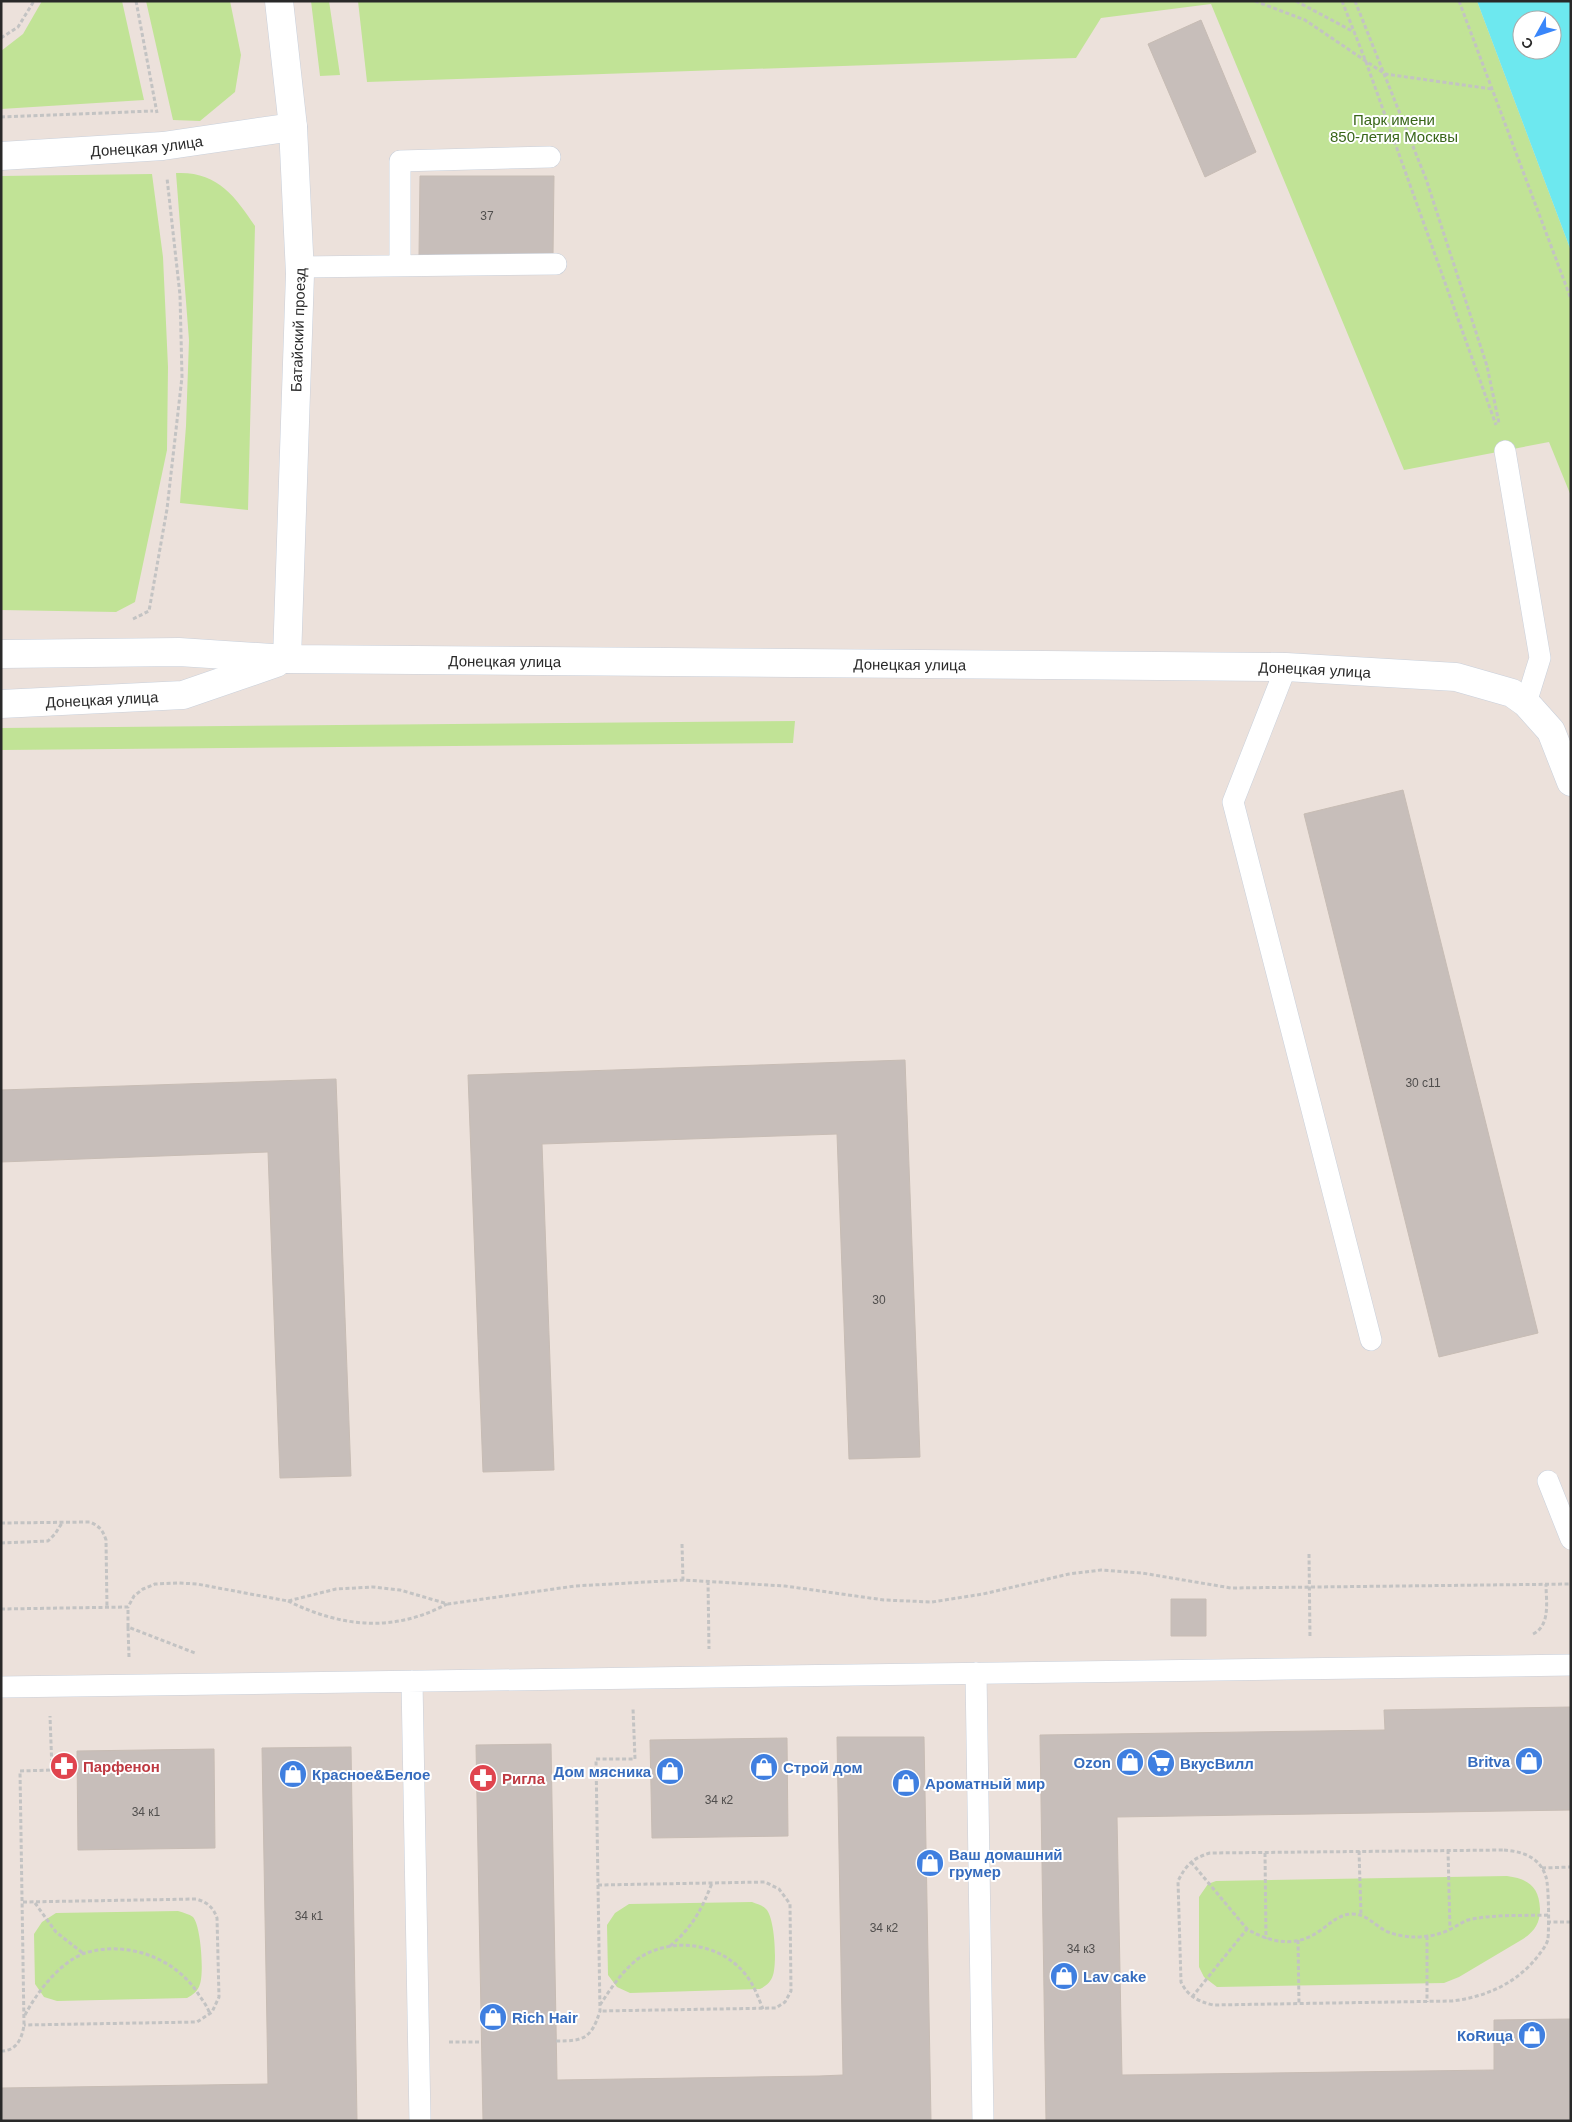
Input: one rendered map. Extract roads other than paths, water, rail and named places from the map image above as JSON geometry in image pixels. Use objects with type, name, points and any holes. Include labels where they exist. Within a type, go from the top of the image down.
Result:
[{"type":"main road","name":"Батайский проезд","points":[[279,1],[293,127],[300,268],[287,659]]},
{"type":"main road","name":"Донецкая улица","points":[[1,156],[163,146],[293,127]]},
{"type":"main road","name":"Донецкая улица","points":[[1,654],[179,652],[287,659],[1286,667],[1456,677],[1512,693],[1526,703],[1551,731],[1571,782]]},
{"type":"main road","name":"Донецкая улица","points":[[1,704],[183,695],[287,659]]},
{"type":"lane","points":[[400,266],[400,161],[550,157]]},
{"type":"lane","points":[[300,268],[556,264]]},
{"type":"lane","points":[[1505,451],[1540,658],[1526,703]]},
{"type":"lane","points":[[1286,667],[1233,802],[1371,1340]]},
{"type":"lane","points":[[1548,1481],[1571,1539]]},
{"type":"lane","points":[[1,1687],[1571,1665]]},
{"type":"lane","points":[[976,1673],[983,2121]]},
{"type":"lane","points":[[412,1681],[420,2121]]},
{"type":"water","points":[[1477,1],[1571,1],[1571,251]]},
{"type":"place","name":"Britva","points":[[1529,1761]]},
{"type":"place","name":"Ozon","points":[[1130,1762]]},
{"type":"place","name":"ВкусВилл","points":[[1161,1763]]},
{"type":"place","name":"Парфенон","points":[[64,1766]]},
{"type":"place","name":"Строй дом","points":[[764,1767]]},
{"type":"place","name":"Дом мясника","points":[[670,1771]]},
{"type":"place","name":"Красное&Белое","points":[[293,1774]]},
{"type":"place","name":"Ригла","points":[[483,1778]]},
{"type":"place","name":"Ароматный мир","points":[[906,1783]]},
{"type":"place","name":"Ваш домашний грумер","points":[[930,1863]]},
{"type":"place","name":"Lav cake","points":[[1064,1976]]},
{"type":"place","name":"Rich Hair","points":[[493,2017]]},
{"type":"place","name":"КоRица","points":[[1532,2035]]},
{"type":"park label","name":"Парк имени 850-летия Москвы","points":[[1394,128]]}]
